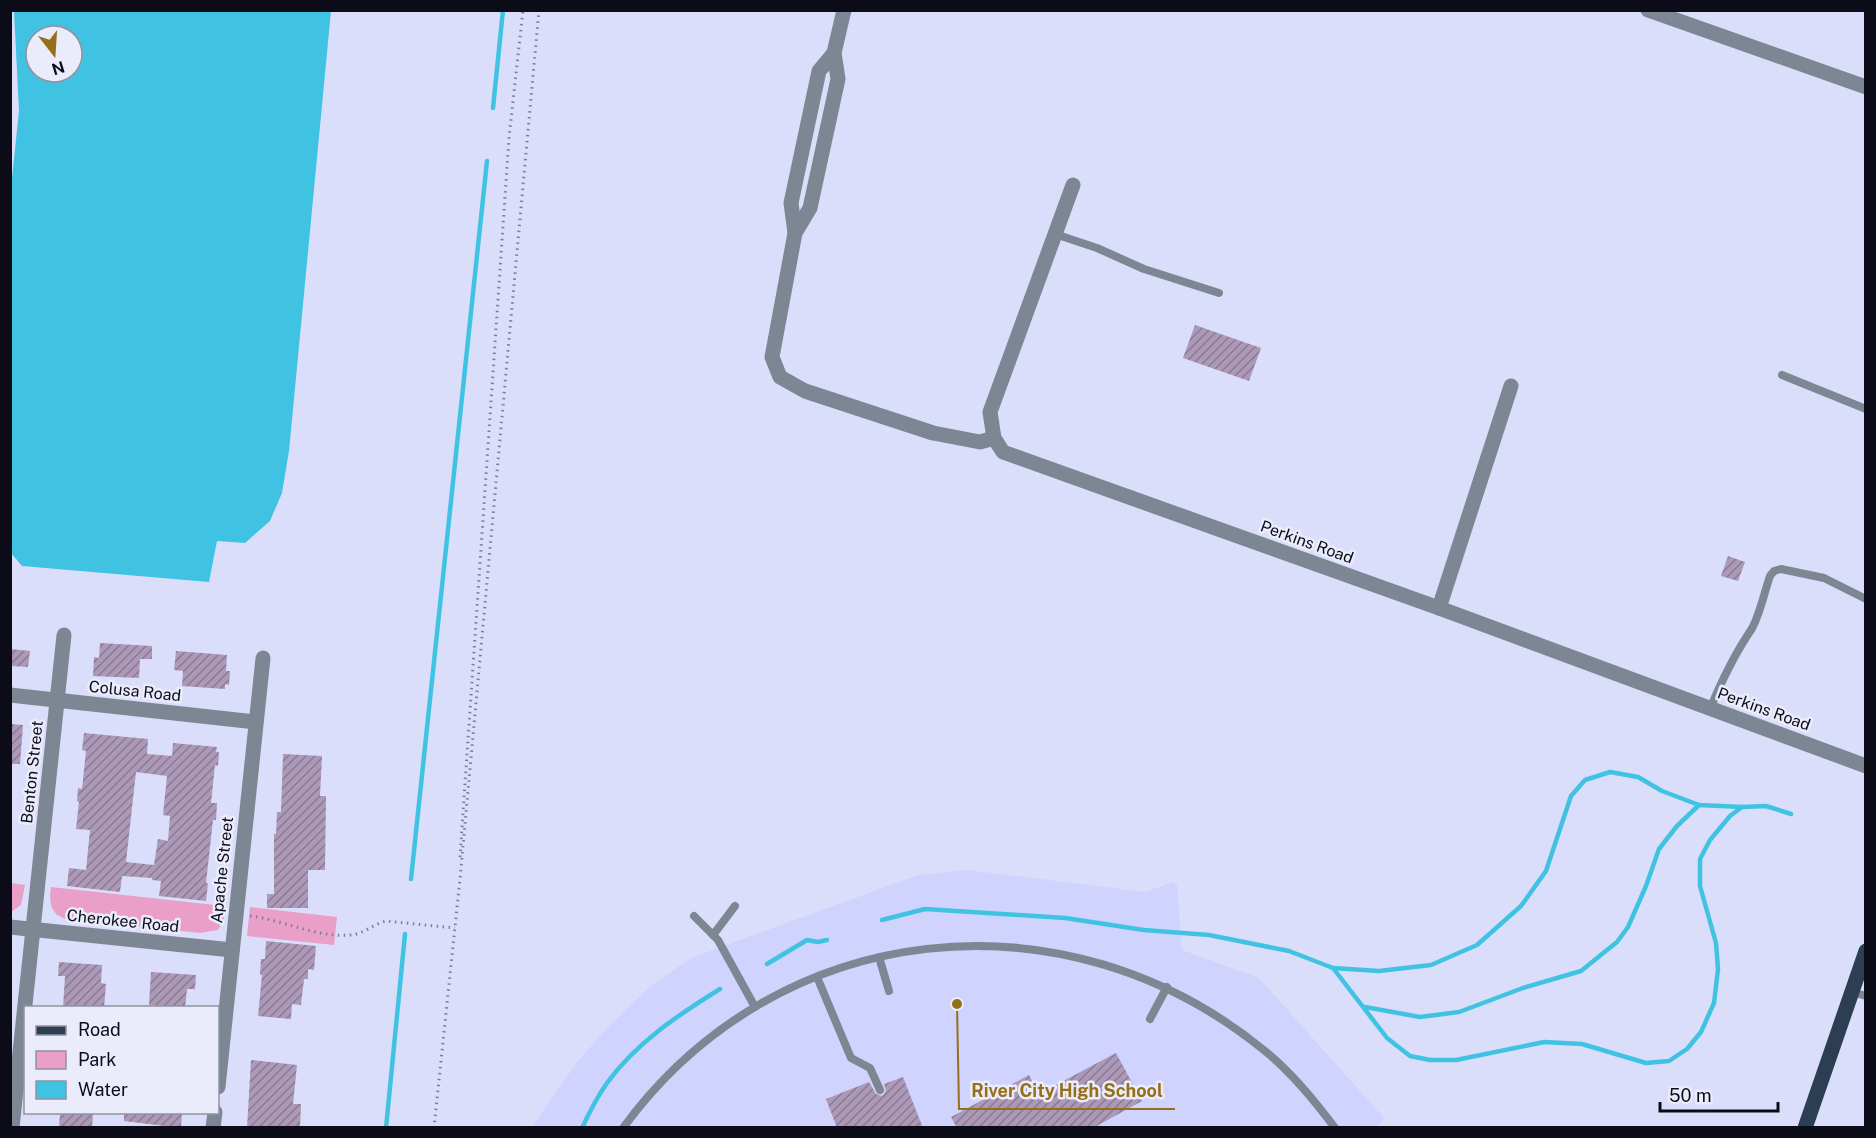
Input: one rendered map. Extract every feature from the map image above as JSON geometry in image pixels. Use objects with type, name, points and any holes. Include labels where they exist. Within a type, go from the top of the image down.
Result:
[{"type":"main road","points":[[1804,1127],[1859,994],[1866,951]]},
{"type":"street","points":[[843,10],[834,53],[819,71],[791,203],[795,233],[772,357],[780,377],[805,391],[933,433],[980,442],[994,438],[990,412],[1073,185]]},
{"type":"street","points":[[1648,10],[1866,87]]},
{"type":"street","points":[[1439,608],[1511,386]]},
{"type":"street","name":"Perkins Road","points":[[994,438],[1003,452],[1439,608],[1866,766]]},
{"type":"street","name":"Benton Street","points":[[25,1006],[64,635]]},
{"type":"street","name":"Apache Street","points":[[219,1077],[263,658]]},
{"type":"street","name":"Colusa Road","points":[[10,695],[256,722]]},
{"type":"street","name":"Cherokee Road","points":[[10,927],[232,950]]},
{"type":"street","name":"Benton Street","points":[[12,1128],[24,1015]]},
{"type":"lane","points":[[1055,234],[1097,248],[1144,269],[1219,293]]},
{"type":"lane","points":[[1782,375],[1866,409]]},
{"type":"lane","points":[[1710,709],[1727,667],[1745,636],[1752,629],[1770,576],[1774,571],[1780,569],[1824,578],[1866,599]]},
{"type":"lane","points":[[713,935],[735,906]]},
{"type":"lane","points":[[694,916],[713,935],[755,1007]]},
{"type":"lane","points":[[623,1128],[640,1104],[674,1068],[715,1034],[755,1007],[817,977],[879,957],[902,952],[962,946],[1024,948],[1067,954],[1104,964],[1167,987],[1222,1018],[1266,1052],[1316,1102],[1335,1128]]},
{"type":"lane","points":[[879,957],[889,991]]},
{"type":"lane","points":[[817,977],[851,1058],[870,1068],[880,1090]]},
{"type":"lane","points":[[1150,1019],[1167,987]]},
{"type":"path","points":[[455,928],[508,150],[523,10]]},
{"type":"path","points":[[434,1128],[455,928],[539,10]]},
{"type":"path","points":[[235,913],[279,921],[312,933],[352,935],[375,923],[386,921],[455,928]]},
{"type":"shaded area","points":[[967,870],[1145,892],[1173,882],[1177,885],[1182,950],[1259,978],[1384,1118],[1377,1128],[531,1128],[577,1062],[612,1023],[651,986],[691,958],[918,875]]},
{"type":"green space","points":[[11,883],[25,885],[21,905],[11,912]]},
{"type":"green space","points":[[51,887],[224,906],[224,919],[218,930],[200,933],[66,919],[57,914],[52,907]]},
{"type":"green space","points":[[250,907],[337,917],[334,945],[247,936]]},
{"type":"water","points":[[14,11],[331,11],[289,451],[282,493],[270,521],[245,543],[217,541],[209,582],[22,566],[11,553],[10,197],[19,111]]},
{"type":"building","points":[[1195,325],[1261,348],[1249,381],[1183,358]]},
{"type":"building","points":[[1728,556],[1745,562],[1738,581],[1721,576]]},
{"type":"building","points":[[100,643],[152,646],[152,659],[140,659],[139,678],[93,676],[94,657],[99,658]]},
{"type":"building","points":[[10,649],[30,651],[28,667],[10,666]]},
{"type":"building","points":[[176,651],[227,655],[226,671],[230,671],[229,685],[225,684],[225,689],[182,686],[183,671],[174,670]]},
{"type":"building","points":[[10,724],[23,725],[20,764],[10,764]]},
{"type":"building","points":[[84,733],[148,739],[147,754],[172,756],[173,743],[217,747],[218,766],[215,765],[211,803],[217,803],[216,820],[213,820],[206,901],[159,896],[161,881],[152,880],[152,878],[122,876],[120,892],[67,886],[69,868],[86,870],[90,830],[76,829],[78,788],[82,789],[86,751],[82,750]],"holes":[[[136,772],[167,776],[163,815],[170,816],[168,841],[158,839],[154,865],[126,862]]]},
{"type":"building","points":[[283,754],[322,756],[320,796],[326,796],[325,870],[308,870],[308,908],[267,908],[267,894],[274,894],[274,834],[276,834],[277,812],[281,812]]},
{"type":"building","points":[[266,941],[316,946],[314,970],[308,969],[308,979],[304,979],[301,1005],[292,1004],[291,1019],[258,1016],[262,975],[260,975],[261,959],[265,959]]},
{"type":"building","points":[[59,962],[102,965],[101,983],[106,984],[104,1006],[63,1006],[65,976],[58,976]]},
{"type":"building","points":[[151,972],[196,975],[195,989],[187,989],[185,1006],[149,1005]]},
{"type":"building","points":[[1116,1053],[1142,1101],[1093,1128],[957,1128],[951,1117],[1029,1075],[1039,1094]]},
{"type":"building","points":[[251,1060],[297,1065],[293,1104],[301,1104],[300,1128],[247,1128]]},
{"type":"building","points":[[903,1077],[923,1128],[837,1128],[826,1099],[869,1082],[876,1094],[882,1096],[886,1091],[884,1084]]},
{"type":"building","points":[[60,1114],[93,1114],[92,1128],[59,1128]]},
{"type":"building","points":[[124,1114],[182,1114],[181,1128],[124,1121]]},
{"type":"waterway","points":[[493,108],[503,10]]},
{"type":"waterway","points":[[411,879],[487,161]]},
{"type":"waterway","points":[[882,920],[925,909],[1065,918],[1144,930],[1209,935],[1289,951],[1333,968],[1379,971],[1431,965],[1477,945],[1521,906],[1546,871],[1571,796],[1585,780],[1610,772],[1638,777],[1662,791],[1699,805],[1766,806],[1791,814]]},
{"type":"waterway","points":[[1365,1007],[1420,1017],[1459,1012],[1523,988],[1581,971],[1617,942],[1628,927],[1659,849],[1677,826],[1699,805]]},
{"type":"waterway","points":[[1333,968],[1387,1038],[1410,1056],[1430,1060],[1456,1060],[1544,1042],[1582,1044],[1646,1063],[1669,1061],[1687,1049],[1701,1032],[1714,1003],[1718,969],[1716,943],[1700,886],[1700,859],[1710,840],[1730,816],[1742,807]]},
{"type":"waterway","points":[[386,1128],[405,934]]},
{"type":"waterway","points":[[767,964],[807,940],[818,942],[827,940]]},
{"type":"waterway","points":[[582,1128],[603,1088],[631,1055],[673,1020],[720,989]]},
{"type":"place","name":"River City High School","points":[[957,1004]]}]
